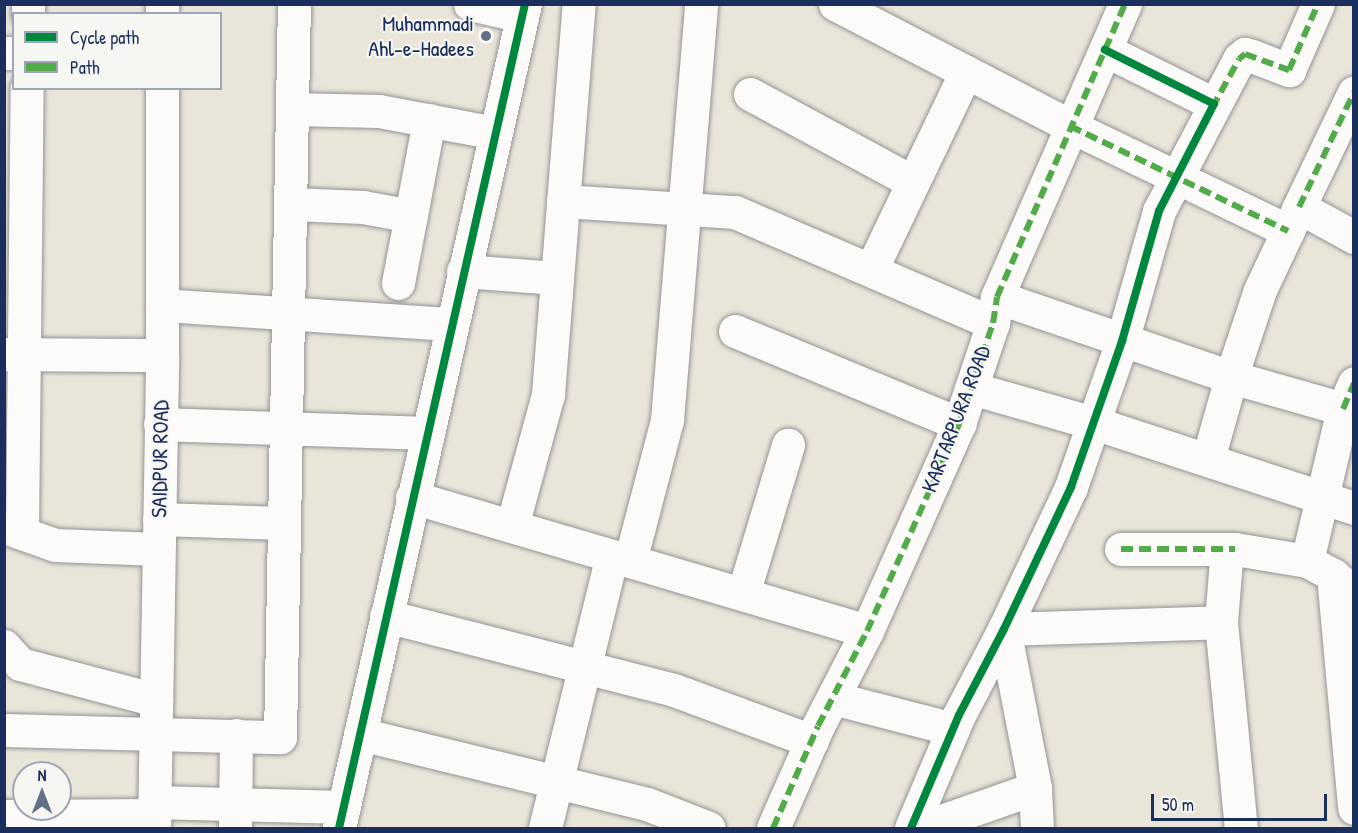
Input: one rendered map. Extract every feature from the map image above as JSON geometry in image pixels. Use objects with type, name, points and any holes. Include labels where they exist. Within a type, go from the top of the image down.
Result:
[{"type":"street","points":[[4,730],[280,737],[294,4]]},
{"type":"street","points":[[4,816],[154,815],[341,818],[523,10],[470,4]]},
{"type":"street","points":[[512,526],[548,394],[579,4]]},
{"type":"street","points":[[545,828],[585,667],[667,420],[701,4]]},
{"type":"street","name":"KARTARPURA ROAD","points":[[773,828],[812,741],[867,631],[959,423],[995,310],[1070,126],[1125,4]]},
{"type":"street","points":[[911,828],[953,729],[1004,629],[1071,487],[1122,341],[1159,211],[1239,59],[1245,54],[1289,70],[1318,4]]},
{"type":"street","points":[[843,6],[1070,126],[1176,178],[1293,219],[1353,237]]},
{"type":"street","points":[[1105,50],[1214,104]]},
{"type":"street","points":[[871,270],[966,72]]},
{"type":"street","points":[[27,90],[16,200],[13,530],[55,545],[284,523]]},
{"type":"street","name":"SAIDPUR ROAD","points":[[154,815],[162,355],[162,90]]},
{"type":"street","points":[[750,94],[913,183]]},
{"type":"street","points":[[1208,459],[1231,377],[1260,290],[1352,99]]},
{"type":"street","points":[[292,109],[379,111],[495,133]]},
{"type":"street","points":[[398,283],[429,120]]},
{"type":"street","points":[[563,201],[735,212],[871,270],[995,310],[1122,341],[1231,377],[1350,402],[1331,576],[1353,808]]},
{"type":"street","points":[[291,204],[363,207],[411,216]]},
{"type":"street","points":[[464,271],[557,278]]},
{"type":"street","points":[[162,305],[451,324]]},
{"type":"street","points":[[735,331],[959,423]]},
{"type":"street","points":[[15,355],[162,355]]},
{"type":"street","points":[[971,388],[1094,423],[1339,502]]},
{"type":"street","points":[[160,424],[427,433]]},
{"type":"street","points":[[743,594],[788,445]]},
{"type":"street","points":[[412,497],[867,631]]},
{"type":"street","points":[[1121,549],[1235,549],[1331,576]]},
{"type":"street","points":[[1235,549],[1226,560],[1221,622],[1240,828]]},
{"type":"street","points":[[386,616],[674,690],[812,741]]},
{"type":"street","points":[[1004,629],[1221,622]]},
{"type":"street","points":[[1004,629],[1035,788],[1037,828]]},
{"type":"street","points":[[4,646],[20,664],[156,700]]},
{"type":"street","points":[[833,698],[953,729]]},
{"type":"street","points":[[360,734],[647,804],[709,828]]},
{"type":"street","points":[[235,816],[236,735]]},
{"type":"street","points":[[921,828],[1035,788]]},
{"type":"marked path","points":[[773,828],[818,726],[867,631],[959,424],[993,323],[997,297],[1125,4]]},
{"type":"marked path","points":[[1212,108],[1239,59],[1245,54],[1289,70],[1318,4]]},
{"type":"marked path","points":[[1299,207],[1354,92]]},
{"type":"marked path","points":[[1070,126],[1288,231]]},
{"type":"marked path","points":[[1343,409],[1354,383]]},
{"type":"marked path","points":[[1121,549],[1235,549]]},
{"type":"cycle path","points":[[339,828],[525,4]]},
{"type":"cycle path","points":[[911,828],[959,715],[1004,629],[1071,487],[1122,341],[1159,211],[1214,104],[1105,50]]},
{"type":"place","name":"Muhammadi Ahl-e-Hadees","points":[[486,36]]}]
